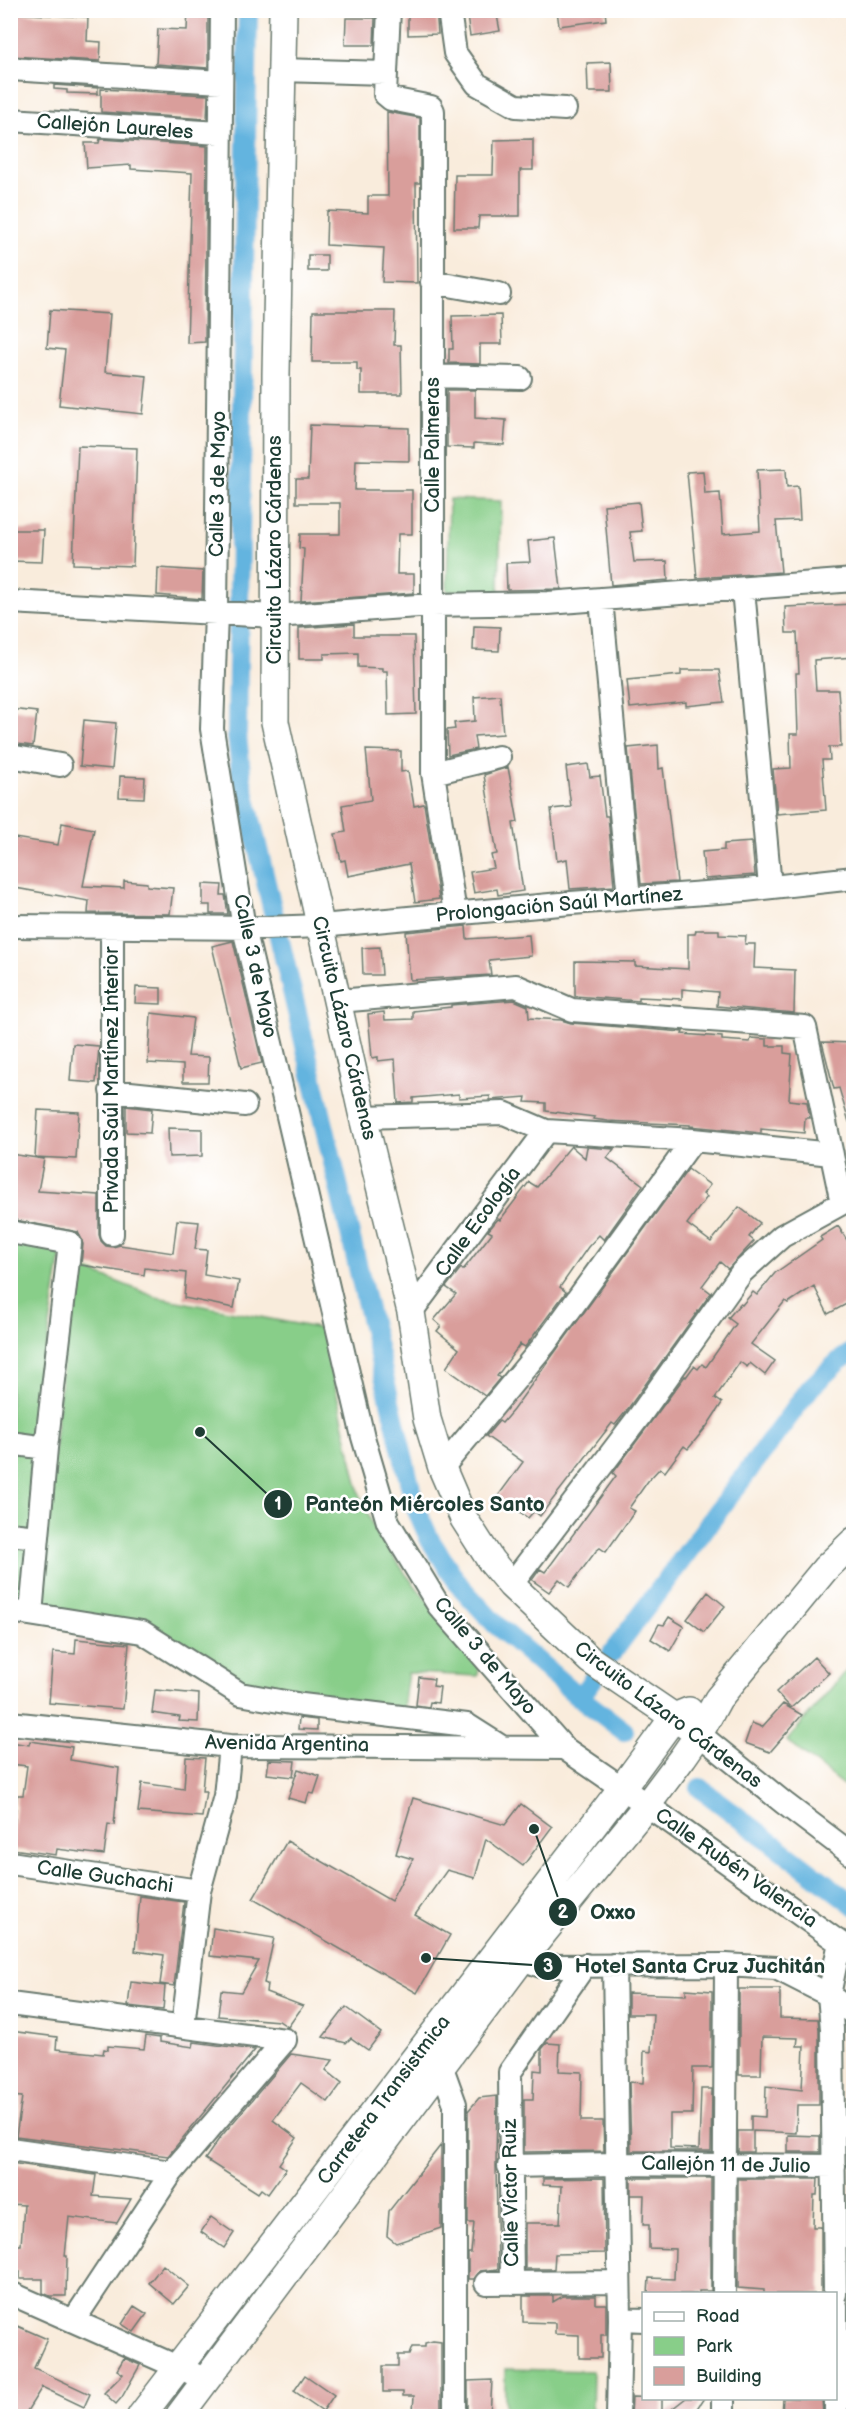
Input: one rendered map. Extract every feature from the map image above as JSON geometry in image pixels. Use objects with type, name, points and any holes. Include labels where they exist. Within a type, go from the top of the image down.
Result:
[{"type":"main road","name":"Circuito Lázaro Cárdenas","points":[[283,10],[280,70],[276,374],[268,616],[275,722],[363,1117],[411,1312],[427,1419],[442,1468],[464,1519],[491,1561],[510,1585],[590,1660],[612,1675],[666,1727],[699,1734]]},
{"type":"main road","points":[[666,1727],[718,1699],[825,1569],[854,1541]]},
{"type":"main road","name":"Carretera Transistmica","points":[[141,2416],[512,1952],[650,1801],[699,1734],[718,1699]]},
{"type":"main road","name":"Carretera Transistmica","points":[[179,2416],[441,2065],[512,1952],[624,1785],[666,1727]]},
{"type":"street","name":"Calle 3 de Mayo","points":[[222,10],[221,614],[212,729],[363,1437],[388,1522],[439,1606],[564,1748],[650,1801]]},
{"type":"street","name":"Calle Palmeras","points":[[389,10],[385,94],[391,99],[431,107],[433,111],[433,773],[455,914]]},
{"type":"street","points":[[449,10],[455,53],[477,84],[516,106],[565,109]]},
{"type":"street","points":[[10,69],[221,82]]},
{"type":"street","points":[[280,70],[386,73]]},
{"type":"street","name":"Callejón Laureles","points":[[10,120],[220,133]]},
{"type":"street","points":[[432,282],[499,294]]},
{"type":"street","points":[[433,376],[520,378]]},
{"type":"street","points":[[10,602],[268,616],[432,605],[548,603],[854,580]]},
{"type":"street","points":[[743,589],[770,887]]},
{"type":"street","points":[[601,599],[629,898]]},
{"type":"street","points":[[10,756],[60,765]]},
{"type":"street","points":[[433,773],[499,757]]},
{"type":"street","name":"Prolongación Saúl Martínez","points":[[10,926],[254,928],[321,926],[854,878]]},
{"type":"street","name":"Privada Saúl Martínez Interior","points":[[112,927],[112,1234]]},
{"type":"street","points":[[338,1001],[516,986],[572,1010],[805,1027],[842,1203],[782,1236],[742,1272],[638,1418],[510,1585]]},
{"type":"street","points":[[111,1091],[245,1105]]},
{"type":"street","points":[[363,1117],[504,1113],[546,1131],[693,1140],[832,1155]]},
{"type":"street","name":"Calle Ecología","points":[[411,1312],[546,1131]]},
{"type":"street","points":[[442,1468],[544,1344],[693,1140]]},
{"type":"street","points":[[10,1232],[70,1243],[37,1537],[21,1613],[142,1632],[240,1694],[302,1705],[467,1725],[500,1746]]},
{"type":"street","points":[[10,1443],[46,1448]]},
{"type":"street","points":[[10,1534],[37,1537]]},
{"type":"street","name":"Avenida Argentina","points":[[10,1723],[230,1746],[564,1748]]},
{"type":"street","name":"Circuito Lázaro Cárdenas","points":[[699,1734],[854,1856]]},
{"type":"street","points":[[183,2026],[199,1891],[225,1796],[230,1746]]},
{"type":"street","name":"Calle Rubén Valencia","points":[[650,1801],[847,1947]]},
{"type":"street","name":"Calle Guchachi","points":[[10,1863],[199,1891]]},
{"type":"street","points":[[836,2292],[832,2029],[829,1995],[847,1947]]},
{"type":"street","points":[[512,1952],[541,1966],[726,1965],[776,1968],[829,1995],[854,2014]]},
{"type":"street","name":"Calle Víctor Ruiz","points":[[512,2283],[509,2166],[510,2072],[585,1965]]},
{"type":"street","points":[[614,1965],[620,2319],[618,2416]]},
{"type":"street","points":[[724,2292],[726,1965]]},
{"type":"street","points":[[10,2004],[285,2040],[172,2172],[74,2320]]},
{"type":"street","points":[[441,2065],[454,2104],[455,2416]]},
{"type":"street","points":[[10,2149],[172,2172]]},
{"type":"street","points":[[509,2166],[617,2164]]},
{"type":"street","name":"Callejón 11 de Julio","points":[[617,2164],[834,2166]]},
{"type":"street","points":[[486,2283],[619,2282]]},
{"type":"street","points":[[10,2293],[207,2380]]},
{"type":"street","points":[[620,2319],[642,2320]]},
{"type":"street","points":[[837,2327],[854,2328]]},
{"type":"street","points":[[723,2400],[723,2416]]},
{"type":"street","points":[[836,2400],[836,2416]]},
{"type":"green space","points":[[449,499],[501,501],[499,592],[447,591]]},
{"type":"green space","points":[[10,1238],[62,1247],[42,1378],[26,1599],[10,1598]]},
{"type":"green space","points":[[72,1268],[90,1271],[156,1297],[322,1329],[359,1492],[372,1524],[405,1573],[479,1665],[478,1676],[408,1673],[403,1708],[249,1685],[154,1628],[39,1604]]},
{"type":"green space","points":[[853,1662],[853,1793],[787,1741]]},
{"type":"green space","points":[[505,2369],[593,2371],[592,2416],[505,2416]]},
{"type":"building","points":[[188,10],[208,10],[208,68],[156,64],[158,29],[187,30]]},
{"type":"building","points":[[408,10],[436,10],[438,34],[408,35]]},
{"type":"building","points":[[466,10],[496,10],[500,31],[470,36]]},
{"type":"building","points":[[557,10],[605,10],[606,20],[559,26]]},
{"type":"building","points":[[10,13],[88,17],[87,41],[101,42],[100,61],[10,56]]},
{"type":"building","points":[[346,18],[375,18],[374,45],[345,45]]},
{"type":"building","points":[[611,62],[612,92],[588,92],[587,63]]},
{"type":"building","points":[[54,85],[98,88],[98,94],[67,93],[67,90],[54,89]]},
{"type":"building","points":[[101,89],[208,95],[207,119],[101,112]]},
{"type":"building","points":[[387,112],[420,118],[420,183],[416,183],[417,283],[382,282],[384,248],[326,245],[327,211],[368,213],[368,196],[388,196]]},
{"type":"building","points":[[100,139],[207,146],[205,342],[187,343],[192,173],[131,169],[131,165],[87,168],[85,143],[99,143]]},
{"type":"building","points":[[533,139],[533,170],[520,170],[520,216],[479,216],[478,228],[454,228],[455,175],[493,175],[494,140]]},
{"type":"building","points":[[308,255],[327,255],[327,271],[308,271]]},
{"type":"building","points":[[50,310],[110,314],[105,372],[147,376],[143,414],[59,405],[65,350],[47,348]]},
{"type":"building","points":[[313,311],[395,311],[394,345],[401,345],[402,394],[361,394],[361,370],[357,370],[357,362],[312,362]]},
{"type":"building","points":[[501,315],[502,344],[480,344],[480,364],[449,363],[449,349],[453,349],[452,316]]},
{"type":"building","points":[[447,390],[475,390],[475,418],[506,420],[504,445],[474,443],[474,448],[447,447]]},
{"type":"building","points":[[310,425],[409,428],[409,461],[356,460],[355,490],[412,490],[412,534],[398,534],[397,574],[414,574],[414,593],[301,601],[304,549],[299,548],[300,534],[340,534],[340,503],[296,503],[296,479],[308,479]]},
{"type":"building","points":[[78,446],[137,448],[133,566],[73,564]]},
{"type":"building","points":[[786,469],[787,487],[798,486],[800,520],[776,521],[781,572],[697,578],[687,472],[703,471],[705,494],[720,493],[723,534],[760,531],[757,470]]},
{"type":"building","points":[[639,502],[642,531],[630,532],[634,562],[667,561],[668,580],[611,585],[604,505]]},
{"type":"building","points":[[10,530],[44,530],[42,562],[10,561]]},
{"type":"building","points":[[555,538],[561,589],[507,590],[506,563],[530,562],[528,541]]},
{"type":"building","points":[[158,568],[203,571],[202,599],[157,595]]},
{"type":"building","points":[[854,604],[854,657],[814,660],[816,690],[838,690],[841,747],[829,747],[830,760],[822,760],[826,810],[777,814],[773,769],[791,768],[790,734],[798,734],[797,633],[786,633],[785,607]]},
{"type":"building","points":[[354,624],[354,636],[414,636],[416,714],[388,715],[387,671],[382,671],[382,668],[358,667],[358,653],[324,654],[324,659],[299,659],[299,628]]},
{"type":"building","points":[[474,626],[500,627],[499,651],[473,650]]},
{"type":"building","points":[[681,670],[719,670],[724,702],[686,706],[686,702],[630,708],[627,680],[681,675]]},
{"type":"building","points":[[500,695],[503,734],[474,736],[476,749],[448,755],[447,730],[455,729],[454,723],[475,721],[474,697]]},
{"type":"building","points":[[10,709],[37,712],[33,746],[10,743]]},
{"type":"building","points":[[84,720],[116,723],[112,769],[80,766]]},
{"type":"building","points":[[658,745],[659,769],[663,768],[677,882],[641,884],[628,748]]},
{"type":"building","points":[[366,750],[401,751],[401,772],[408,771],[414,806],[424,804],[439,899],[415,902],[409,864],[348,876],[345,860],[341,861],[335,834],[346,832],[342,805],[371,800]]},
{"type":"building","points":[[588,764],[590,777],[600,776],[605,816],[608,816],[614,886],[570,889],[567,859],[557,861],[551,809],[571,807],[566,767]]},
{"type":"building","points":[[508,767],[518,822],[513,823],[523,891],[498,895],[497,889],[474,893],[470,872],[494,868],[491,855],[497,854],[484,775]]},
{"type":"building","points":[[120,776],[145,777],[144,798],[119,797]]},
{"type":"building","points":[[62,823],[94,829],[83,886],[124,888],[124,881],[173,888],[170,914],[88,913],[89,901],[10,887],[10,864],[15,838],[58,845]]},
{"type":"building","points":[[752,842],[755,875],[705,879],[702,852],[724,850],[724,844]]},
{"type":"building","points":[[203,884],[222,885],[221,895],[225,895],[228,914],[210,914],[210,905],[203,905]]},
{"type":"building","points":[[466,926],[467,939],[529,935],[531,956],[489,960],[491,975],[410,980],[406,932]]},
{"type":"building","points":[[696,930],[719,930],[719,935],[746,936],[745,944],[755,944],[754,968],[795,970],[794,1013],[717,1006],[718,992],[682,989],[682,999],[639,997],[639,1001],[575,996],[575,961],[635,962],[635,966],[688,969],[688,934],[695,934]]},
{"type":"building","points":[[233,941],[262,1063],[241,1068],[212,946]]},
{"type":"building","points":[[380,947],[382,975],[363,975],[362,948]]},
{"type":"building","points":[[136,987],[161,988],[161,1004],[135,1003]]},
{"type":"building","points":[[514,1000],[528,1006],[529,1018],[683,1032],[682,1034],[722,1037],[722,1040],[750,1042],[751,1038],[767,1039],[767,1046],[784,1046],[784,1053],[792,1054],[789,1100],[807,1102],[810,1118],[805,1118],[804,1133],[761,1129],[761,1133],[690,1125],[608,1121],[593,1119],[595,1117],[546,1111],[546,1103],[525,1102],[526,1097],[490,1100],[490,1096],[459,1098],[459,1094],[413,1098],[413,1102],[398,1103],[395,1059],[378,1061],[378,1057],[372,1058],[368,1014],[384,1012],[385,1020],[413,1019],[413,1011],[451,1007],[451,1005]]},
{"type":"building","points":[[151,1013],[193,1018],[188,1056],[209,1057],[208,1082],[183,1082],[183,1065],[148,1063]]},
{"type":"building","points":[[822,1042],[854,1043],[854,1122],[849,1122],[839,1088],[834,1089]]},
{"type":"building","points":[[73,1044],[99,1046],[96,1083],[70,1081]]},
{"type":"building","points":[[126,1106],[152,1109],[150,1133],[126,1132]]},
{"type":"building","points":[[38,1110],[79,1112],[76,1159],[35,1157]]},
{"type":"building","points":[[168,1128],[202,1129],[202,1156],[169,1157]]},
{"type":"building","points":[[571,1146],[585,1158],[587,1147],[614,1149],[607,1158],[643,1185],[604,1240],[599,1235],[588,1247],[560,1287],[566,1292],[525,1347],[520,1344],[497,1376],[500,1378],[485,1396],[446,1368],[459,1349],[437,1331],[441,1326],[434,1320],[456,1294],[446,1287],[461,1268],[463,1270],[492,1233],[488,1231],[498,1219],[500,1220],[529,1182],[537,1187]]},
{"type":"building","points":[[10,1154],[44,1159],[38,1191],[99,1195],[99,1235],[106,1246],[120,1245],[173,1253],[177,1220],[199,1222],[195,1249],[207,1250],[204,1275],[239,1281],[234,1308],[184,1298],[186,1273],[145,1268],[144,1275],[81,1265],[83,1244],[78,1232],[10,1219]]},
{"type":"building","points":[[688,1169],[710,1185],[703,1194],[707,1197],[687,1224],[711,1242],[739,1207],[760,1223],[749,1237],[754,1241],[728,1269],[720,1262],[702,1286],[711,1293],[627,1410],[615,1425],[612,1423],[540,1516],[534,1511],[528,1518],[498,1496],[523,1462],[486,1436],[513,1410]]},
{"type":"building","points":[[838,1226],[854,1251],[854,1300],[828,1314],[814,1286],[788,1303],[785,1301],[751,1344],[775,1361],[765,1375],[750,1363],[747,1367],[740,1362],[715,1398],[722,1403],[707,1426],[688,1449],[684,1446],[665,1472],[660,1468],[648,1481],[629,1508],[635,1511],[606,1552],[600,1548],[596,1551],[569,1587],[559,1579],[549,1592],[532,1580],[540,1569],[545,1572],[552,1563],[616,1476],[613,1473],[685,1376],[694,1366],[698,1369],[702,1364],[706,1367],[736,1324],[728,1318],[740,1304],[742,1305],[753,1292],[757,1295],[775,1273],[822,1240],[820,1237]]},
{"type":"building","points":[[708,1592],[725,1606],[704,1632],[687,1619]]},
{"type":"building","points":[[669,1617],[684,1626],[670,1651],[651,1639],[659,1624],[664,1625]]},
{"type":"building","points":[[76,1639],[129,1644],[123,1709],[49,1703],[53,1652],[75,1654]]},
{"type":"building","points":[[814,1657],[829,1673],[791,1708],[776,1692]]},
{"type":"building","points":[[419,1677],[434,1679],[433,1686],[440,1687],[438,1703],[430,1702],[429,1707],[416,1705]]},
{"type":"building","points":[[155,1690],[199,1694],[198,1722],[179,1721],[180,1717],[152,1713]]},
{"type":"building","points":[[783,1704],[802,1715],[770,1752],[745,1743],[752,1723],[762,1727]]},
{"type":"building","points":[[299,1718],[317,1720],[317,1730],[298,1729]]},
{"type":"building","points":[[30,1741],[72,1747],[70,1760],[119,1768],[114,1825],[108,1824],[104,1855],[57,1849],[56,1855],[12,1849],[17,1795],[23,1795],[27,1766],[10,1764],[10,1742],[29,1745]]},
{"type":"building","points":[[186,1757],[205,1758],[202,1791],[206,1791],[202,1817],[138,1812],[142,1783],[184,1789]]},
{"type":"building","points":[[269,1760],[295,1761],[293,1777],[267,1774]]},
{"type":"building","points":[[298,1769],[320,1776],[314,1794],[309,1793],[306,1803],[288,1798]]},
{"type":"building","points":[[413,1798],[505,1825],[521,1804],[552,1827],[523,1866],[486,1839],[475,1878],[447,1870],[415,1915],[450,1935],[417,1993],[253,1899],[287,1841],[391,1901],[413,1859],[396,1854]]},
{"type":"building","points":[[140,1896],[184,1902],[174,1986],[160,1984],[164,1955],[135,1951]]},
{"type":"building","points":[[213,1928],[274,1938],[264,1983],[267,1984],[266,1992],[303,2006],[288,2027],[279,2021],[218,2016],[221,1990],[241,1992],[259,1961],[210,1956]]},
{"type":"building","points":[[131,1982],[165,1986],[163,2010],[128,2006]]},
{"type":"building","points":[[686,1989],[712,1991],[712,2068],[693,2068],[692,2114],[670,2114],[670,2148],[699,2149],[701,2089],[712,2089],[711,2151],[631,2151],[629,2082],[643,2083],[644,2051],[651,2052],[653,2014],[628,2014],[628,1993],[686,1995]]},
{"type":"building","points":[[739,1989],[780,1989],[780,2018],[818,2019],[819,2030],[819,2105],[797,2105],[796,2133],[753,2131],[753,2152],[738,2152],[738,2131],[751,2131],[751,2116],[765,2117],[766,2086],[802,2090],[804,2046],[797,2046],[798,2038],[762,2037],[761,2075],[739,2075]]},
{"type":"building","points":[[346,2007],[381,2033],[368,2050],[351,2038],[346,2043],[323,2037]]},
{"type":"building","points":[[10,2031],[57,2037],[56,2049],[103,2054],[104,2049],[108,2050],[108,2046],[144,2049],[146,2036],[160,2038],[160,2042],[193,2047],[194,2042],[255,2050],[168,2156],[16,2136],[22,2097],[10,2096]]},
{"type":"building","points":[[547,2043],[560,2044],[559,2071],[582,2072],[581,2121],[603,2121],[604,2151],[524,2152],[524,2099],[533,2099],[534,2070],[542,2071],[542,2049]]},
{"type":"building","points":[[291,2054],[333,2060],[326,2070],[342,2083],[328,2102],[301,2083],[273,2120],[297,2138],[279,2164],[286,2169],[268,2194],[261,2189],[258,2193],[205,2159],[219,2139]]},
{"type":"building","points":[[497,2096],[498,2269],[480,2271],[474,2279],[468,2279],[468,2253],[471,2253],[474,2223],[468,2223],[468,2111],[479,2098]]},
{"type":"building","points":[[788,2135],[820,2136],[820,2152],[788,2152]]},
{"type":"building","points":[[441,2145],[441,2228],[396,2243],[387,2236],[389,2211]]},
{"type":"building","points":[[10,2163],[96,2175],[93,2196],[131,2199],[117,2223],[69,2217],[65,2256],[67,2256],[66,2296],[50,2296],[43,2293],[43,2279],[20,2279],[20,2272],[10,2271],[10,2245],[21,2245],[24,2205],[10,2204]]},
{"type":"building","points":[[604,2178],[605,2253],[555,2254],[554,2269],[525,2269],[525,2223],[560,2223],[562,2186],[543,2185],[543,2179]]},
{"type":"building","points":[[631,2178],[711,2178],[711,2291],[648,2292],[649,2278],[674,2279],[675,2249],[649,2248],[649,2225],[643,2225],[644,2195],[631,2195]]},
{"type":"building","points":[[738,2179],[818,2179],[817,2195],[814,2195],[813,2227],[821,2227],[821,2292],[764,2292],[764,2290],[738,2288]]},
{"type":"building","points":[[211,2217],[234,2233],[224,2248],[201,2232]]},
{"type":"building","points":[[163,2265],[189,2286],[174,2304],[149,2283]]},
{"type":"building","points":[[523,2296],[553,2296],[553,2302],[563,2296],[596,2296],[596,2304],[606,2304],[606,2335],[601,2335],[601,2358],[579,2358],[579,2335],[555,2334],[555,2323],[523,2322]]},
{"type":"building","points":[[134,2306],[147,2314],[134,2332],[122,2324]]},
{"type":"building","points":[[15,2325],[47,2339],[34,2368],[90,2394],[84,2407],[42,2387],[24,2416],[10,2416],[10,2335]]},
{"type":"building","points":[[441,2342],[441,2412],[413,2411],[414,2396],[403,2396],[403,2392],[383,2392],[383,2366],[398,2366],[398,2355],[409,2355],[412,2347],[425,2347],[425,2343]]},
{"type":"building","points":[[124,2358],[140,2365],[116,2404],[104,2393],[123,2374],[117,2370]]},
{"type":"building","points":[[305,2375],[334,2395],[323,2411],[294,2391]]},
{"type":"building","points":[[492,2380],[490,2416],[468,2416],[468,2381]]},
{"type":"building","points":[[632,2397],[642,2397],[642,2400],[662,2400],[662,2416],[631,2416]]},
{"type":"building","points":[[683,2400],[703,2400],[692,2416],[663,2416]]},
{"type":"building","points":[[783,2400],[822,2400],[823,2416],[782,2416]]},
{"type":"waterway","points":[[248,10],[237,735],[242,782],[415,1506],[430,1540],[460,1586],[495,1624],[574,1693],[624,1731]]},
{"type":"waterway","points":[[612,1653],[811,1387],[839,1361],[854,1351]]},
{"type":"waterway","points":[[580,1697],[594,1678]]},
{"type":"waterway","points":[[700,1788],[854,1905]]},
{"type":"place","name":"Panteón Miércoles Santo","points":[[200,1432]]},
{"type":"place","name":"Oxxo","points":[[534,1829]]},
{"type":"place","name":"Hotel Santa Cruz Juchitán","points":[[426,1958]]}]
